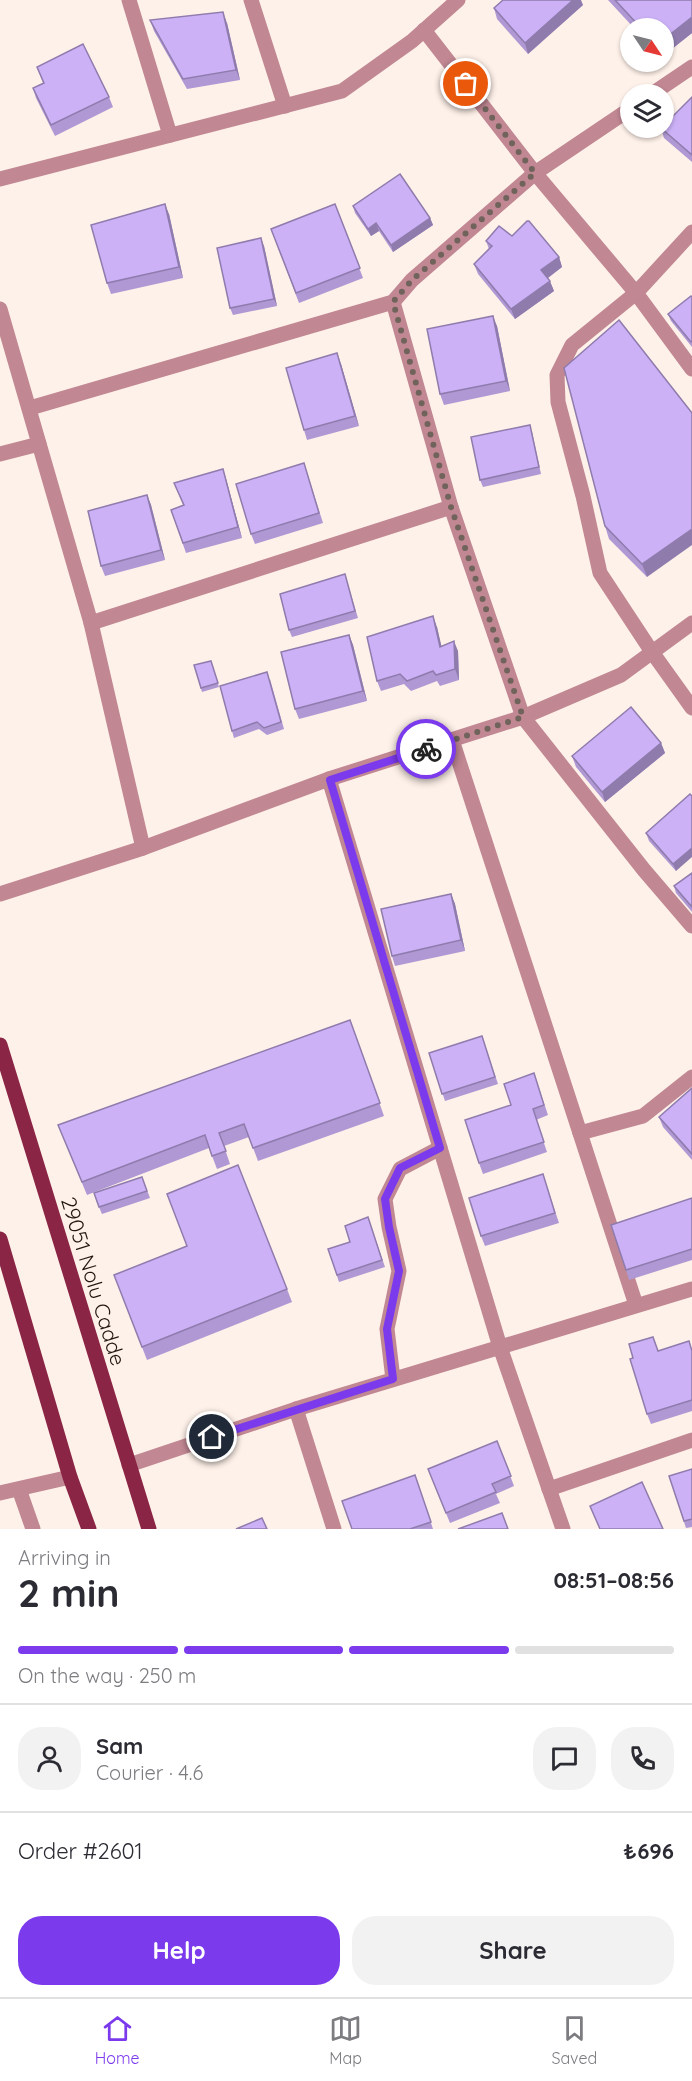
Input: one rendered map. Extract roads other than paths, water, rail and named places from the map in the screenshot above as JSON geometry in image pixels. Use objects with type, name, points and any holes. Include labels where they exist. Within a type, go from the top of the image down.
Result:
[{"type":"main road","name":"29051 Nolu Cadde","points":[[0,1045],[149,1529]]},
{"type":"main road","points":[[0,1239],[70,1477],[89,1529]]},
{"type":"street","points":[[129,0],[170,135]]},
{"type":"street","points":[[251,0],[285,106]]},
{"type":"street","points":[[0,179],[342,91],[412,41],[458,0]]},
{"type":"street","points":[[424,30],[535,173],[636,293],[692,369]]},
{"type":"street","points":[[667,84],[692,67]]},
{"type":"street","points":[[30,408],[393,302],[412,280],[535,173],[620,116]]},
{"type":"street","points":[[692,232],[636,293],[572,345],[556,375],[558,402],[583,496],[600,573],[692,708]]},
{"type":"street","points":[[393,302],[451,507],[523,717],[644,870],[692,926]]},
{"type":"street","points":[[0,309],[91,623],[143,848]]},
{"type":"street","points":[[0,454],[39,444]]},
{"type":"street","points":[[91,623],[451,507]]},
{"type":"street","points":[[0,894],[143,848],[330,780],[523,717],[621,675],[692,623]]},
{"type":"street","points":[[452,740],[636,1305]]},
{"type":"street","points":[[330,780],[500,1347],[563,1529]]},
{"type":"street","points":[[580,1133],[643,1116],[692,1077]]},
{"type":"street","points":[[393,1379],[387,1329],[399,1271],[385,1199],[400,1168],[440,1148]]},
{"type":"street","points":[[129,1465],[296,1409],[692,1288]]},
{"type":"street","points":[[296,1409],[334,1529]]},
{"type":"street","points":[[549,1489],[692,1440]]},
{"type":"street","points":[[0,1493],[70,1477]]},
{"type":"street","points":[[19,1488],[33,1529]]}]
